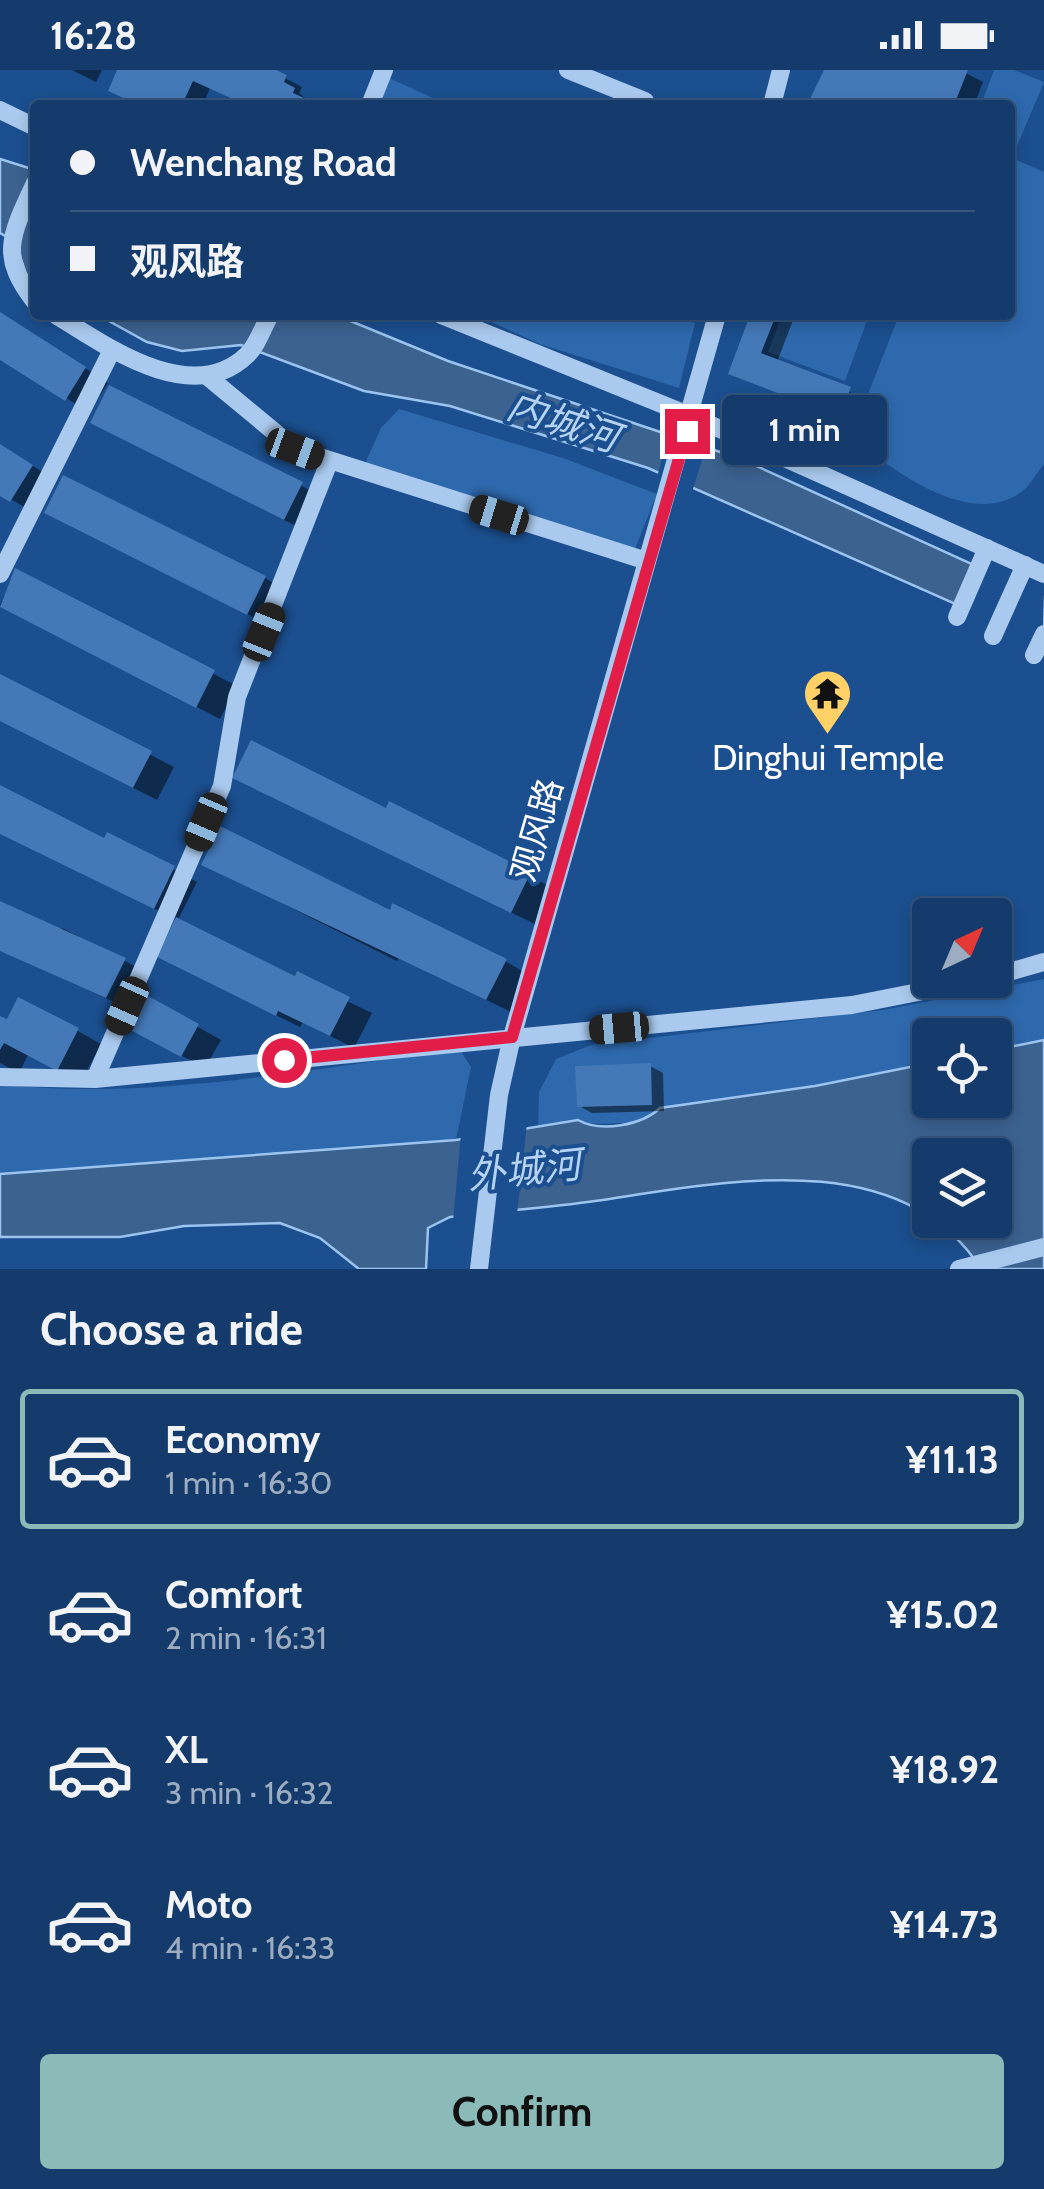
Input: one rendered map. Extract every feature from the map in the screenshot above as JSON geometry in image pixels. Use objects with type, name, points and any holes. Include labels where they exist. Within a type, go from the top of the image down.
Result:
[{"type":"street","points":[[372,100],[384,70]]},
{"type":"street","points":[[568,70],[643,100]]},
{"type":"street","points":[[773,100],[781,70]]},
{"type":"street","points":[[0,110],[30,125]]},
{"type":"street","points":[[30,195],[3,253],[6,278],[30,298]]},
{"type":"street","points":[[64,320],[112,350],[166,372],[207,376],[248,355],[267,320]]},
{"type":"street","points":[[452,320],[1022,572],[1044,574]]},
{"type":"street","name":"观风路","points":[[480,1261],[499,1096],[512,1037],[716,320]]},
{"type":"street","points":[[0,574],[112,350]]},
{"type":"street","points":[[207,376],[295,449],[647,561]]},
{"type":"street","points":[[96,1079],[222,786],[238,697],[329,462]]},
{"type":"street","points":[[959,614],[984,555]]},
{"type":"street","points":[[995,632],[1022,572]]},
{"type":"street","points":[[1012,971],[1044,962]]},
{"type":"street","points":[[0,1077],[96,1079],[852,1005],[912,993]]},
{"type":"street","points":[[959,1269],[1044,1247]]},
{"type":"shaded area","points":[[994,70],[1014,70],[1044,82],[1015,151],[1015,100],[983,100]]},
{"type":"shaded area","points":[[389,78],[437,100],[379,100]]},
{"type":"shaded area","points":[[1015,159],[1044,172],[1044,464],[1025,489],[1006,500],[985,504],[963,502],[919,484],[863,447],[858,420],[897,320],[1015,320]]},
{"type":"shaded area","points":[[487,320],[695,323],[679,388],[540,344]]},
{"type":"shaded area","points":[[780,320],[867,320],[845,381],[768,352]]},
{"type":"shaded area","points":[[399,409],[563,458],[657,494],[633,554],[363,468],[381,428]]},
{"type":"shaded area","points":[[1044,979],[1044,1040],[1012,1047],[1012,1018],[912,1018],[912,1067],[690,1114],[601,1124],[578,1120],[538,1127],[539,1092],[556,1059],[591,1045],[883,1010],[945,998],[1012,998],[1012,985]]},
{"type":"shaded area","points":[[460,1050],[471,1067],[456,1140],[0,1174],[0,1084],[115,1089],[173,1086]]},
{"type":"water","points":[[0,159],[30,168],[30,276],[15,241],[0,233]]},
{"type":"water","name":"内城河","points":[[107,320],[348,320],[448,361],[741,459],[1044,597],[1044,643],[648,468],[450,406],[364,391],[241,345],[182,351],[147,342]]},
{"type":"water","name":"外城河","points":[[1044,1040],[1044,1269],[981,1269],[954,1238],[1012,1238],[1012,1138],[912,1138],[912,1207],[856,1187],[804,1181],[750,1181],[450,1217],[428,1228],[426,1269],[359,1269],[320,1238],[280,1223],[184,1226],[120,1237],[0,1237],[0,1174],[456,1140],[578,1120],[598,1126],[621,1125],[643,1119],[660,1108],[815,1086],[912,1067],[912,1118],[1012,1118],[1012,1047]]},
{"type":"pier","points":[[670,430],[707,444],[692,492],[657,477]]},
{"type":"pier","points":[[975,559],[1044,591],[1042,647],[956,607]]},
{"type":"pier","points":[[527,1123],[517,1214],[453,1222],[461,1134]]},
{"type":"building","points":[[117,70],[276,70],[287,75],[284,82],[295,88],[293,93],[309,100],[235,100],[193,81],[184,100],[128,100],[108,91]]},
{"type":"building","points":[[824,70],[968,70],[956,100],[809,100]]},
{"type":"building","points":[[0,312],[86,367],[65,401],[0,360]]},
{"type":"building","points":[[748,320],[774,320],[761,353],[851,387],[835,428],[789,410],[793,399],[728,374]]},
{"type":"building","points":[[109,385],[303,482],[284,520],[90,423]]},
{"type":"building","points":[[0,444],[33,465],[10,502],[0,496]]},
{"type":"building","points":[[63,475],[266,576],[247,615],[44,513]]},
{"type":"building","points":[[15,568],[215,670],[196,708],[0,607]]},
{"type":"building","points":[[0,674],[152,751],[133,788],[0,721]]},
{"type":"building","points":[[251,740],[386,808],[389,801],[531,872],[511,913],[232,778]]},
{"type":"building","points":[[0,785],[104,838],[107,832],[175,866],[154,909],[0,834]]},
{"type":"building","points":[[220,826],[390,910],[392,903],[507,959],[486,1000],[201,865]]},
{"type":"building","points":[[0,901],[126,958],[106,998],[0,951]]},
{"type":"building","points":[[176,917],[295,976],[297,971],[350,997],[330,1036],[278,1011],[276,1016],[157,957]]},
{"type":"building","points":[[141,992],[199,1024],[181,1057],[123,1026]]},
{"type":"building","points":[[18,997],[79,1028],[57,1071],[4,1043],[0,1050],[0,1016],[7,1019]]},
{"type":"building","points":[[651,1063],[652,1105],[577,1107],[575,1066]]},
{"type":"place","name":"Dinghui Temple","points":[[828,736]]},
{"type":"route","points":[[284,1060],[512,1037],[655,529],[687,431]]}]
